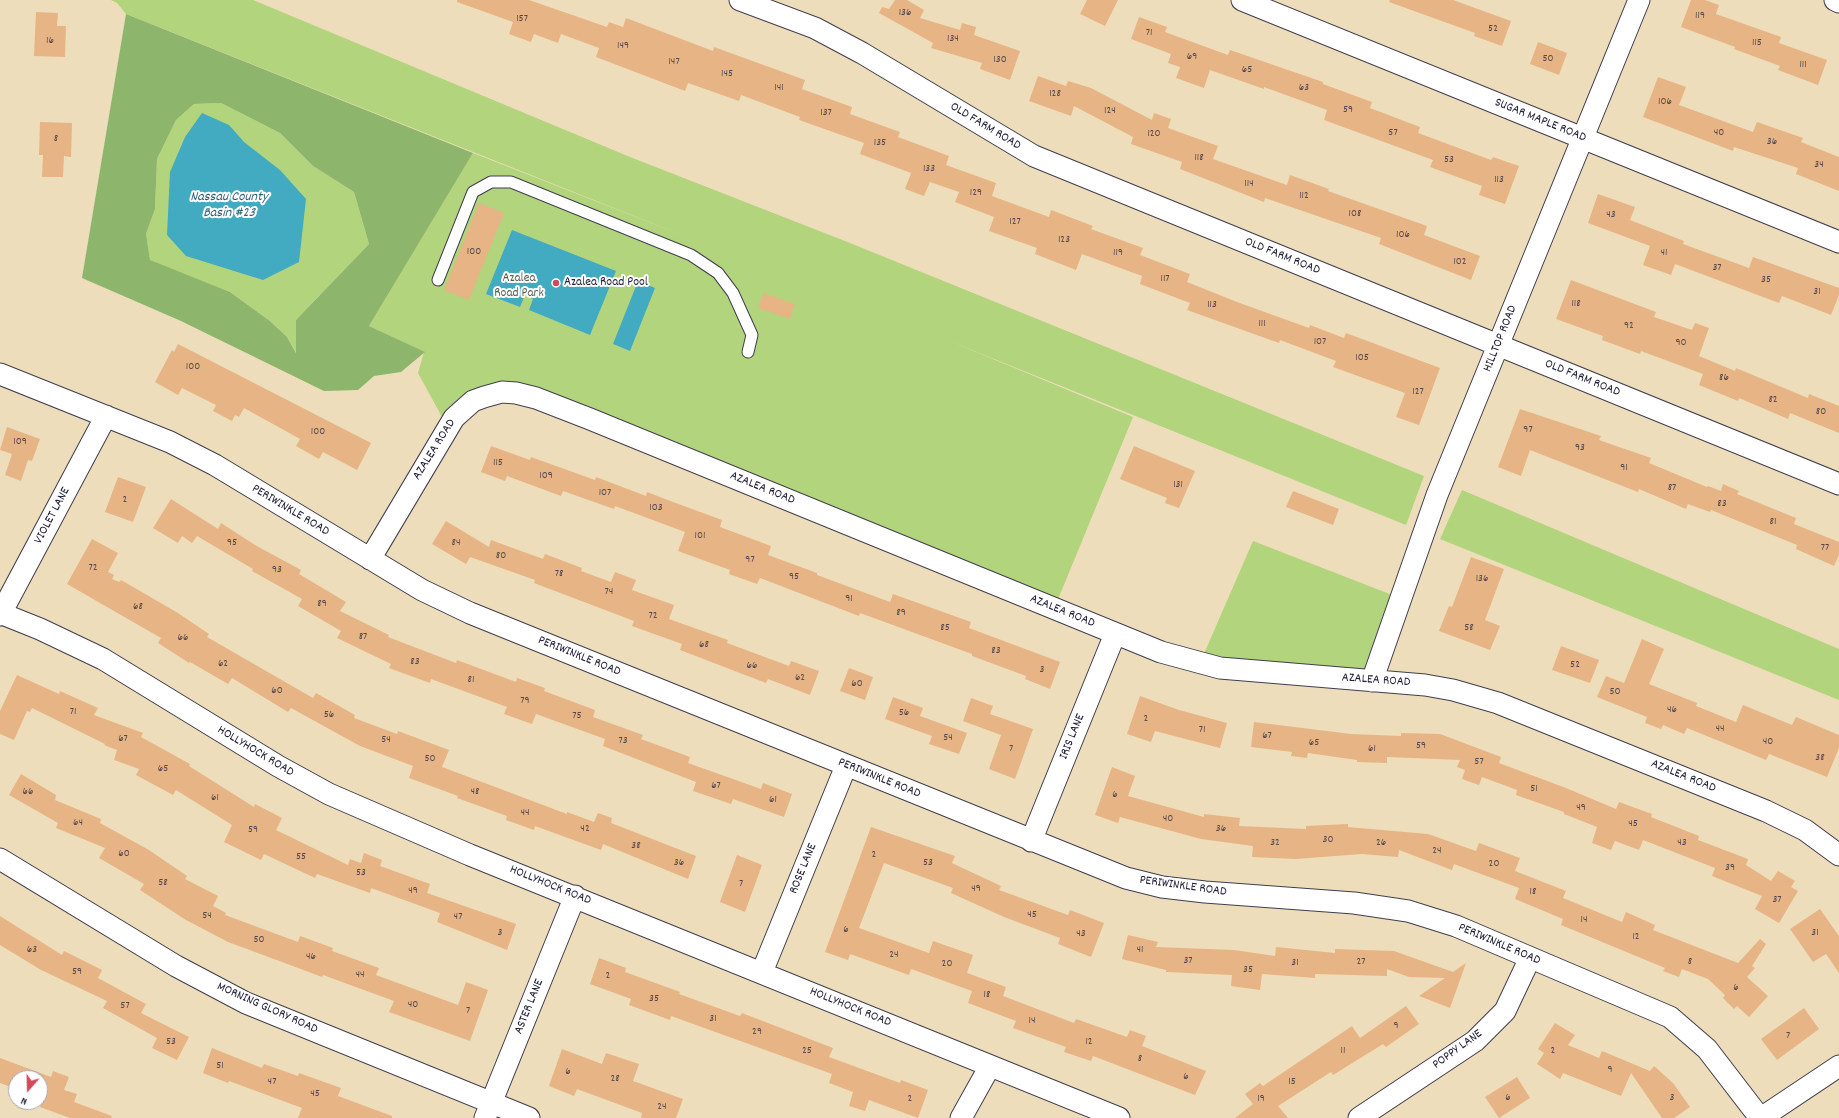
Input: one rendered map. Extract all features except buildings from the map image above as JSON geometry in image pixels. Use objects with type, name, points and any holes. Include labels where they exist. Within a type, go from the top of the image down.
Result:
[{"type":"street","name":"OLD FARM ROAD","points":[[740,0],[815,28],[849,46],[1034,156],[1839,484]]},
{"type":"street","name":"SUGAR MAPLE ROAD","points":[[1242,0],[1839,242]]},
{"type":"street","name":"HILLTOP ROAD","points":[[1372,681],[1437,495],[1639,0]]},
{"type":"street","points":[[1835,0],[1839,2]]},
{"type":"street","name":"PERIWINKLE ROAD","points":[[0,374],[170,442],[214,465],[422,590],[470,613],[1031,841],[1126,878],[1162,887],[1205,892],[1354,902],[1408,911],[1456,926],[1670,1016],[1707,1048],[1760,1118]]},
{"type":"street","name":"AZALEA ROAD","points":[[370,559],[454,418],[473,401],[484,396],[502,392],[516,393],[536,398],[590,419],[1161,652],[1220,668],[1425,685],[1453,690],[1498,703],[1766,811],[1805,830],[1839,855]]},
{"type":"street","name":"VIOLET LANE","points":[[0,614],[106,416]]},
{"type":"street","name":"HOLLYHOCK ROAD","points":[[0,614],[40,629],[102,660],[278,766],[329,794],[470,855],[575,896],[1119,1118]]},
{"type":"street","name":"IRIS LANE","points":[[1031,841],[1115,634]]},
{"type":"street","name":"ROSE LANE","points":[[762,972],[846,766]]},
{"type":"street","name":"MORNING GLORY ROAD","points":[[0,859],[176,966],[246,1003],[488,1110],[529,1118]]},
{"type":"street","name":"ASTER LANE","points":[[488,1110],[575,896]]},
{"type":"street","name":"POPPY LANE","points":[[1360,1118],[1475,1041],[1505,1011],[1530,958]]},
{"type":"street","points":[[961,1118],[990,1066]]},
{"type":"street","points":[[1760,1118],[1839,1066]]},
{"type":"lane","points":[[438,280],[473,192],[491,182],[511,182],[691,255],[718,273],[733,293],[752,335],[748,352]]},
{"type":"green space","name":"Azalea Road Park","points":[[111,0],[253,0],[630,157],[845,241],[1424,476],[1406,525],[947,340],[1133,417],[1054,609],[503,392],[448,428],[418,373],[424,352],[369,326],[473,153],[697,241],[126,14],[117,3]]},
{"type":"green space","points":[[126,14],[473,153],[369,326],[425,352],[401,372],[374,376],[358,390],[324,391],[181,321],[82,278]],"holes":[[[221,103],[280,133],[313,166],[354,192],[369,244],[296,320],[296,353],[287,337],[270,321],[230,292],[150,260],[146,234],[155,209],[157,159],[176,120],[194,104]]]},
{"type":"green space","points":[[221,103],[280,133],[313,166],[354,192],[369,244],[296,320],[297,354],[287,337],[270,321],[230,292],[150,261],[146,234],[155,209],[157,159],[176,120],[194,104]]},
{"type":"green space","points":[[1462,490],[1839,649],[1839,700],[1440,539]]},
{"type":"green space","points":[[1253,541],[1400,598],[1372,681],[1200,663]]},
{"type":"water","name":"Nassau County Basin #23","points":[[202,113],[229,125],[244,142],[280,170],[306,199],[299,262],[263,280],[186,256],[167,235],[170,172],[185,137]]},
{"type":"water","points":[[512,230],[616,271],[590,335],[529,310],[533,299],[525,295],[520,307],[486,294]]},
{"type":"water","points":[[638,281],[655,288],[630,351],[613,344]]},
{"type":"place","name":"Azalea Road Pool","points":[[556,283]]}]
